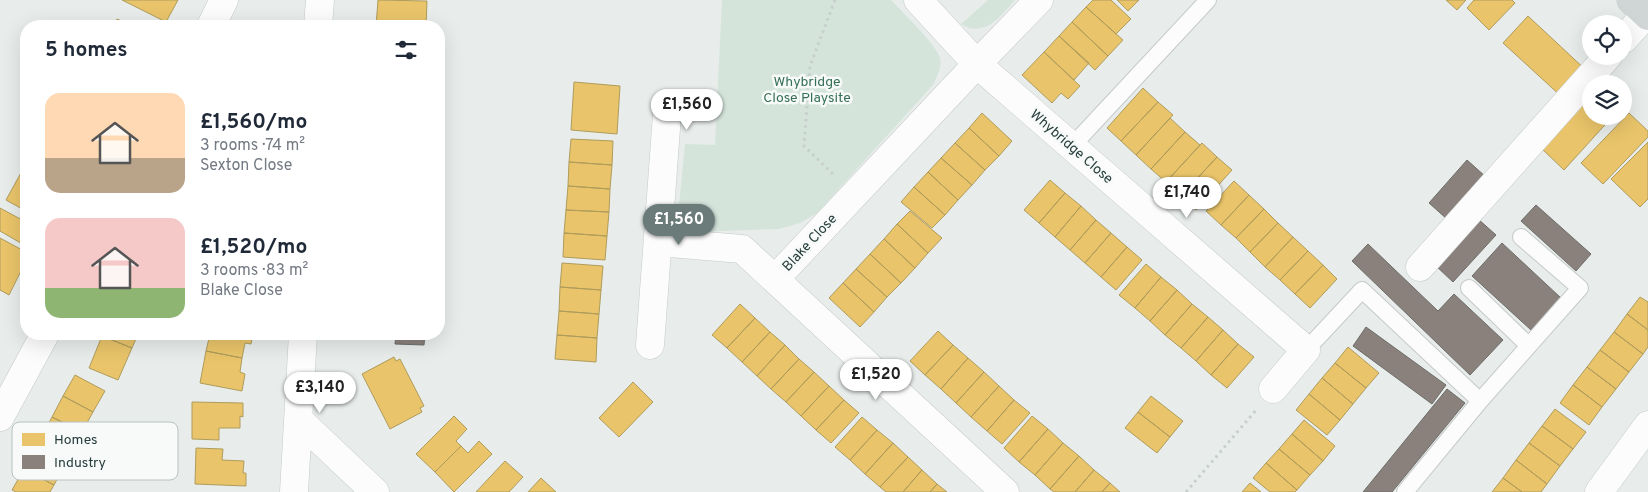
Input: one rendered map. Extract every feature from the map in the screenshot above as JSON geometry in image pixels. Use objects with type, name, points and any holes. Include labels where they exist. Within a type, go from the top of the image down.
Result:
[{"type":"street","points":[[213,20],[224,0]]},
{"type":"street","points":[[318,20],[320,0]]},
{"type":"street","name":"Whybridge Close","points":[[918,0],[977,64],[1306,350]]},
{"type":"street","name":"Blake Close","points":[[1006,492],[775,279],[1039,0]]},
{"type":"street","points":[[1632,26],[1642,10]]},
{"type":"street","points":[[1420,267],[1600,65]]},
{"type":"street","points":[[650,345],[667,115]]},
{"type":"street","points":[[658,242],[742,249],[775,279]]},
{"type":"street","points":[[0,417],[42,340]]},
{"type":"street","points":[[294,492],[303,340]]},
{"type":"street","points":[[1274,389],[1306,350]]},
{"type":"street","points":[[299,420],[375,492]]},
{"type":"street","points":[[1600,492],[1645,435]]},
{"type":"lane","points":[[1072,146],[1208,0]]},
{"type":"lane","points":[[1405,492],[1528,345],[1580,288],[1520,237]]},
{"type":"lane","points":[[1469,288],[1528,345]]},
{"type":"lane","points":[[1306,350],[1362,290],[1480,401]]},
{"type":"path","points":[[835,0],[810,66],[804,146],[854,194]]},
{"type":"path","points":[[1186,492],[1274,389]]},
{"type":"green space","name":"Whybridge Close Playsite","points":[[722,0],[891,0],[926,37],[940,58],[940,68],[933,85],[817,213],[800,223],[779,229],[693,232],[683,227],[678,216],[685,144],[715,145]]},
{"type":"green space","points":[[988,0],[1015,0],[998,18],[985,27],[969,28],[961,24]]},
{"type":"building: Homes","points":[[122,0],[178,0],[167,20],[162,20]]},
{"type":"building: Homes","points":[[378,0],[427,1],[426,20],[376,20]]},
{"type":"building: Homes","points":[[1093,0],[1111,0],[1131,19],[1116,34],[1086,7]]},
{"type":"building: Homes","points":[[1117,0],[1139,0],[1128,11]]},
{"type":"building: Homes","points":[[1446,0],[1466,0],[1457,10]]},
{"type":"building: Homes","points":[[1474,0],[1512,0],[1515,3],[1489,30],[1467,8]]},
{"type":"building: Homes","points":[[1086,7],[1123,40],[1108,56],[1072,22]]},
{"type":"building: Homes","points":[[1528,16],[1588,72],[1582,75],[1582,78],[1563,98],[1503,43]]},
{"type":"building: Homes","points":[[1072,22],[1108,56],[1095,70],[1059,36]]},
{"type":"building: Homes","points":[[1059,36],[1089,63],[1074,80],[1044,52]]},
{"type":"building: Homes","points":[[1044,52],[1080,86],[1068,99],[1061,93],[1052,103],[1022,75]]},
{"type":"building: Homes","points":[[574,82],[620,86],[617,134],[571,130]]},
{"type":"building: Homes","points":[[1143,88],[1158,102],[1121,141],[1107,128]]},
{"type":"building: Homes","points":[[1582,101],[1582,125],[1605,125],[1564,170],[1540,147]]},
{"type":"building: Homes","points":[[1158,102],[1173,115],[1136,155],[1121,141]]},
{"type":"building: Homes","points":[[982,113],[1012,141],[999,156],[969,128]]},
{"type":"building: Homes","points":[[1632,116],[1648,131],[1648,137],[1603,184],[1581,163],[1617,125],[1632,125]]},
{"type":"building: Homes","points":[[1170,118],[1185,132],[1151,169],[1136,155]]},
{"type":"building: Homes","points":[[969,128],[999,156],[985,170],[955,143]]},
{"type":"building: Homes","points":[[1185,132],[1200,145],[1166,182],[1151,169]]},
{"type":"building: Homes","points":[[571,139],[613,141],[612,165],[569,162]]},
{"type":"building: Homes","points":[[1648,142],[1648,199],[1640,207],[1611,179]]},
{"type":"building: Homes","points":[[955,143],[985,170],[972,185],[941,158]]},
{"type":"building: Homes","points":[[1202,143],[1217,157],[1181,196],[1166,182]]},
{"type":"building: Homes","points":[[1217,157],[1232,170],[1196,210],[1181,196]]},
{"type":"building: Homes","points":[[941,158],[972,185],[958,200],[928,172]]},
{"type":"building: Homes","points":[[569,162],[612,165],[610,189],[568,186]]},
{"type":"building: Homes","points":[[928,172],[958,200],[945,215],[914,187]]},
{"type":"building: Homes","points":[[20,175],[20,208],[6,200]]},
{"type":"building: Homes","points":[[1050,180],[1065,193],[1039,223],[1024,210]]},
{"type":"building: Homes","points":[[1234,181],[1249,195],[1221,225],[1206,211]]},
{"type":"building: Homes","points":[[568,186],[610,189],[609,212],[566,210]]},
{"type":"building: Homes","points":[[914,187],[945,215],[932,228],[901,202]]},
{"type":"building: Homes","points":[[1065,193],[1081,206],[1055,237],[1039,223]]},
{"type":"building: Homes","points":[[1249,195],[1264,209],[1236,238],[1221,225]]},
{"type":"building: Homes","points":[[1081,206],[1096,220],[1070,250],[1055,237]]},
{"type":"building: Homes","points":[[0,208],[20,219],[20,243],[0,231]]},
{"type":"building: Homes","points":[[1264,209],[1278,223],[1250,252],[1236,238]]},
{"type":"building: Homes","points":[[566,210],[609,212],[607,236],[564,233]]},
{"type":"building: Homes","points":[[910,211],[942,238],[928,253],[897,224]]},
{"type":"building: Homes","points":[[1096,220],[1111,233],[1085,263],[1070,250]]},
{"type":"building: Homes","points":[[1278,223],[1293,237],[1265,267],[1250,252]]},
{"type":"building: Homes","points":[[897,224],[928,253],[915,268],[884,239]]},
{"type":"building: Homes","points":[[564,233],[607,236],[605,260],[563,257]]},
{"type":"building: Homes","points":[[1111,233],[1127,247],[1101,277],[1085,263]]},
{"type":"building: Homes","points":[[1293,237],[1308,251],[1280,280],[1265,267]]},
{"type":"building: Homes","points":[[0,238],[20,249],[20,273],[9,295],[0,290]]},
{"type":"building: Homes","points":[[884,239],[915,268],[901,283],[870,254]]},
{"type":"building: Homes","points":[[1127,247],[1142,260],[1116,290],[1101,277]]},
{"type":"building: Homes","points":[[1308,251],[1323,265],[1295,294],[1280,280]]},
{"type":"building: Homes","points":[[870,254],[901,283],[887,297],[856,269]]},
{"type":"building: Homes","points":[[562,263],[603,266],[601,290],[560,287]]},
{"type":"building: Homes","points":[[1146,264],[1161,277],[1135,308],[1119,295]]},
{"type":"building: Homes","points":[[1323,265],[1337,279],[1310,308],[1295,294]]},
{"type":"building: Homes","points":[[856,269],[887,297],[874,312],[843,283]]},
{"type":"building: Homes","points":[[1161,277],[1177,290],[1150,321],[1135,308]]},
{"type":"building: Homes","points":[[843,283],[874,312],[860,327],[829,298]]},
{"type":"building: Homes","points":[[560,287],[601,290],[599,314],[559,311]]},
{"type":"building: Homes","points":[[1177,290],[1192,304],[1165,335],[1150,321]]},
{"type":"building: Homes","points":[[1640,297],[1648,302],[1648,330],[1627,314]]},
{"type":"building: Homes","points":[[740,304],[755,318],[727,348],[712,335]]},
{"type":"building: Homes","points":[[1192,304],[1208,317],[1181,348],[1165,335]]},
{"type":"building: Homes","points":[[559,311],[599,314],[597,338],[557,335]]},
{"type":"building: Homes","points":[[1627,314],[1648,330],[1648,347],[1643,354],[1614,332]]},
{"type":"building: Homes","points":[[1208,317],[1223,330],[1196,361],[1181,348]]},
{"type":"building: Homes","points":[[755,318],[770,332],[742,362],[727,348]]},
{"type":"building: Homes","points":[[1223,330],[1238,344],[1211,375],[1196,361]]},
{"type":"building: Homes","points":[[938,331],[953,345],[925,375],[910,361]]},
{"type":"building: Homes","points":[[770,332],[785,345],[757,376],[742,362]]},
{"type":"building: Homes","points":[[1614,332],[1643,354],[1629,372],[1600,350]]},
{"type":"building: Homes","points":[[557,335],[597,338],[596,362],[555,359]]},
{"type":"building: Homes","points":[[100,340],[112,340],[132,348],[118,380],[89,368]]},
{"type":"building: Homes","points":[[112,340],[135,340],[132,348]]},
{"type":"building: Homes","points":[[209,340],[252,340],[251,344],[245,343],[242,358],[206,351]]},
{"type":"building: Homes","points":[[1238,344],[1254,357],[1227,388],[1211,375]]},
{"type":"building: Homes","points":[[785,345],[799,359],[771,389],[757,376]]},
{"type":"building: Homes","points":[[953,345],[968,358],[941,389],[925,375]]},
{"type":"building: Homes","points":[[1348,347],[1379,373],[1366,388],[1335,363]]},
{"type":"building: Homes","points":[[1600,350],[1629,372],[1616,389],[1587,367]]},
{"type":"building: Homes","points":[[206,351],[242,358],[240,372],[245,374],[242,391],[200,383]]},
{"type":"building: Homes","points":[[394,357],[396,361],[400,359],[424,406],[420,408],[422,412],[390,429],[362,374]]},
{"type":"building: Homes","points":[[968,358],[984,372],[956,403],[941,389]]},
{"type":"building: Homes","points":[[799,359],[814,372],[786,402],[771,389]]},
{"type":"building: Homes","points":[[1335,363],[1366,388],[1353,404],[1322,378]]},
{"type":"building: Homes","points":[[1587,367],[1616,389],[1602,407],[1573,385]]},
{"type":"building: Homes","points":[[814,372],[829,386],[801,416],[786,402]]},
{"type":"building: Homes","points":[[984,372],[999,386],[971,417],[956,403]]},
{"type":"building: Homes","points":[[75,375],[105,391],[93,412],[63,396]]},
{"type":"building: Homes","points":[[1322,378],[1353,404],[1340,420],[1309,394]]},
{"type":"building: Homes","points":[[633,382],[653,402],[619,437],[599,418]]},
{"type":"building: Homes","points":[[1573,385],[1602,407],[1589,425],[1560,403]]},
{"type":"building: Homes","points":[[829,386],[844,400],[816,430],[801,416]]},
{"type":"building: Homes","points":[[999,386],[1014,400],[987,431],[971,417]]},
{"type":"building: Homes","points":[[1309,394],[1340,420],[1327,435],[1296,410]]},
{"type":"building: Homes","points":[[63,396],[93,412],[88,422],[62,422],[52,417]]},
{"type":"building: Homes","points":[[1151,396],[1183,421],[1170,437],[1138,412]]},
{"type":"building: Homes","points":[[844,400],[859,413],[831,443],[816,430]]},
{"type":"building: Homes","points":[[1014,400],[1030,413],[1002,444],[987,431]]},
{"type":"building: Homes","points":[[192,402],[243,403],[243,417],[240,416],[240,428],[219,428],[219,440],[192,439]]},
{"type":"building: Homes","points":[[1555,409],[1586,432],[1573,449],[1542,426]]},
{"type":"building: Homes","points":[[1138,412],[1170,437],[1157,453],[1125,428]]},
{"type":"building: Homes","points":[[454,416],[467,429],[456,441],[461,446],[435,472],[416,454]]},
{"type":"building: Homes","points":[[1032,416],[1048,429],[1019,462],[1004,448]]},
{"type":"building: Homes","points":[[52,417],[62,422],[49,422]]},
{"type":"building: Homes","points":[[862,417],[877,430],[850,460],[835,447]]},
{"type":"building: Homes","points":[[1304,420],[1335,446],[1323,461],[1292,434]]},
{"type":"building: Homes","points":[[1542,426],[1573,449],[1560,466],[1529,443]]},
{"type":"building: Homes","points":[[1048,429],[1063,443],[1035,475],[1019,462]]},
{"type":"building: Homes","points":[[877,430],[893,443],[865,474],[850,460]]},
{"type":"building: Homes","points":[[1292,434],[1323,461],[1310,475],[1279,449]]},
{"type":"building: Homes","points":[[479,441],[492,454],[454,492],[435,472],[461,446],[468,453]]},
{"type":"building: Homes","points":[[893,443],[908,457],[880,487],[865,474]]},
{"type":"building: Homes","points":[[1063,443],[1079,456],[1050,489],[1035,475]]},
{"type":"building: Homes","points":[[1529,443],[1560,466],[1547,484],[1516,460]]},
{"type":"building: Homes","points":[[196,448],[223,449],[222,460],[244,461],[243,473],[246,473],[246,486],[195,484]]},
{"type":"building: Homes","points":[[1279,449],[1310,475],[1297,490],[1266,463]]},
{"type":"building: Homes","points":[[1079,456],[1094,470],[1075,492],[1054,492],[1050,489]]},
{"type":"building: Homes","points":[[908,457],[922,470],[903,492],[886,492],[880,487]]},
{"type":"building: Homes","points":[[1516,460],[1547,484],[1541,492],[1522,492],[1503,478]]},
{"type":"building: Homes","points":[[505,461],[523,477],[509,492],[476,492]]},
{"type":"building: Homes","points":[[1266,463],[1297,490],[1295,492],[1270,492],[1253,478]]},
{"type":"building: Homes","points":[[922,470],[937,484],[930,492],[903,492]]},
{"type":"building: Homes","points":[[1094,470],[1110,483],[1102,492],[1075,492]]},
{"type":"building: Homes","points":[[541,478],[556,492],[528,492]]},
{"type":"building: Homes","points":[[1503,478],[1522,492],[1492,492]]},
{"type":"building: Homes","points":[[18,480],[45,480],[54,485],[50,492],[16,492],[12,490]]},
{"type":"building: Homes","points":[[45,480],[57,480],[54,485]]},
{"type":"building: Homes","points":[[1110,483],[1120,492],[1102,492]]},
{"type":"building: Homes","points":[[1250,483],[1261,492],[1242,492]]},
{"type":"building: Homes","points":[[937,484],[947,492],[930,492]]},
{"type":"building: Industry","points":[[1467,160],[1486,177],[1448,220],[1429,203]]},
{"type":"building: Industry","points":[[1536,205],[1591,254],[1576,271],[1521,221]]},
{"type":"building: Industry","points":[[1477,218],[1496,235],[1453,282],[1435,265]]},
{"type":"building: Industry","points":[[1502,243],[1561,298],[1531,330],[1472,276]]},
{"type":"building: Industry","points":[[1368,244],[1438,311],[1454,294],[1503,340],[1470,375],[1352,261]]},
{"type":"building: Industry","points":[[1366,327],[1446,385],[1432,404],[1353,346]]},
{"type":"building: Industry","points":[[395,340],[424,340],[424,345],[395,344]]},
{"type":"building: Industry","points":[[1447,389],[1465,403],[1392,492],[1363,492]]}]
